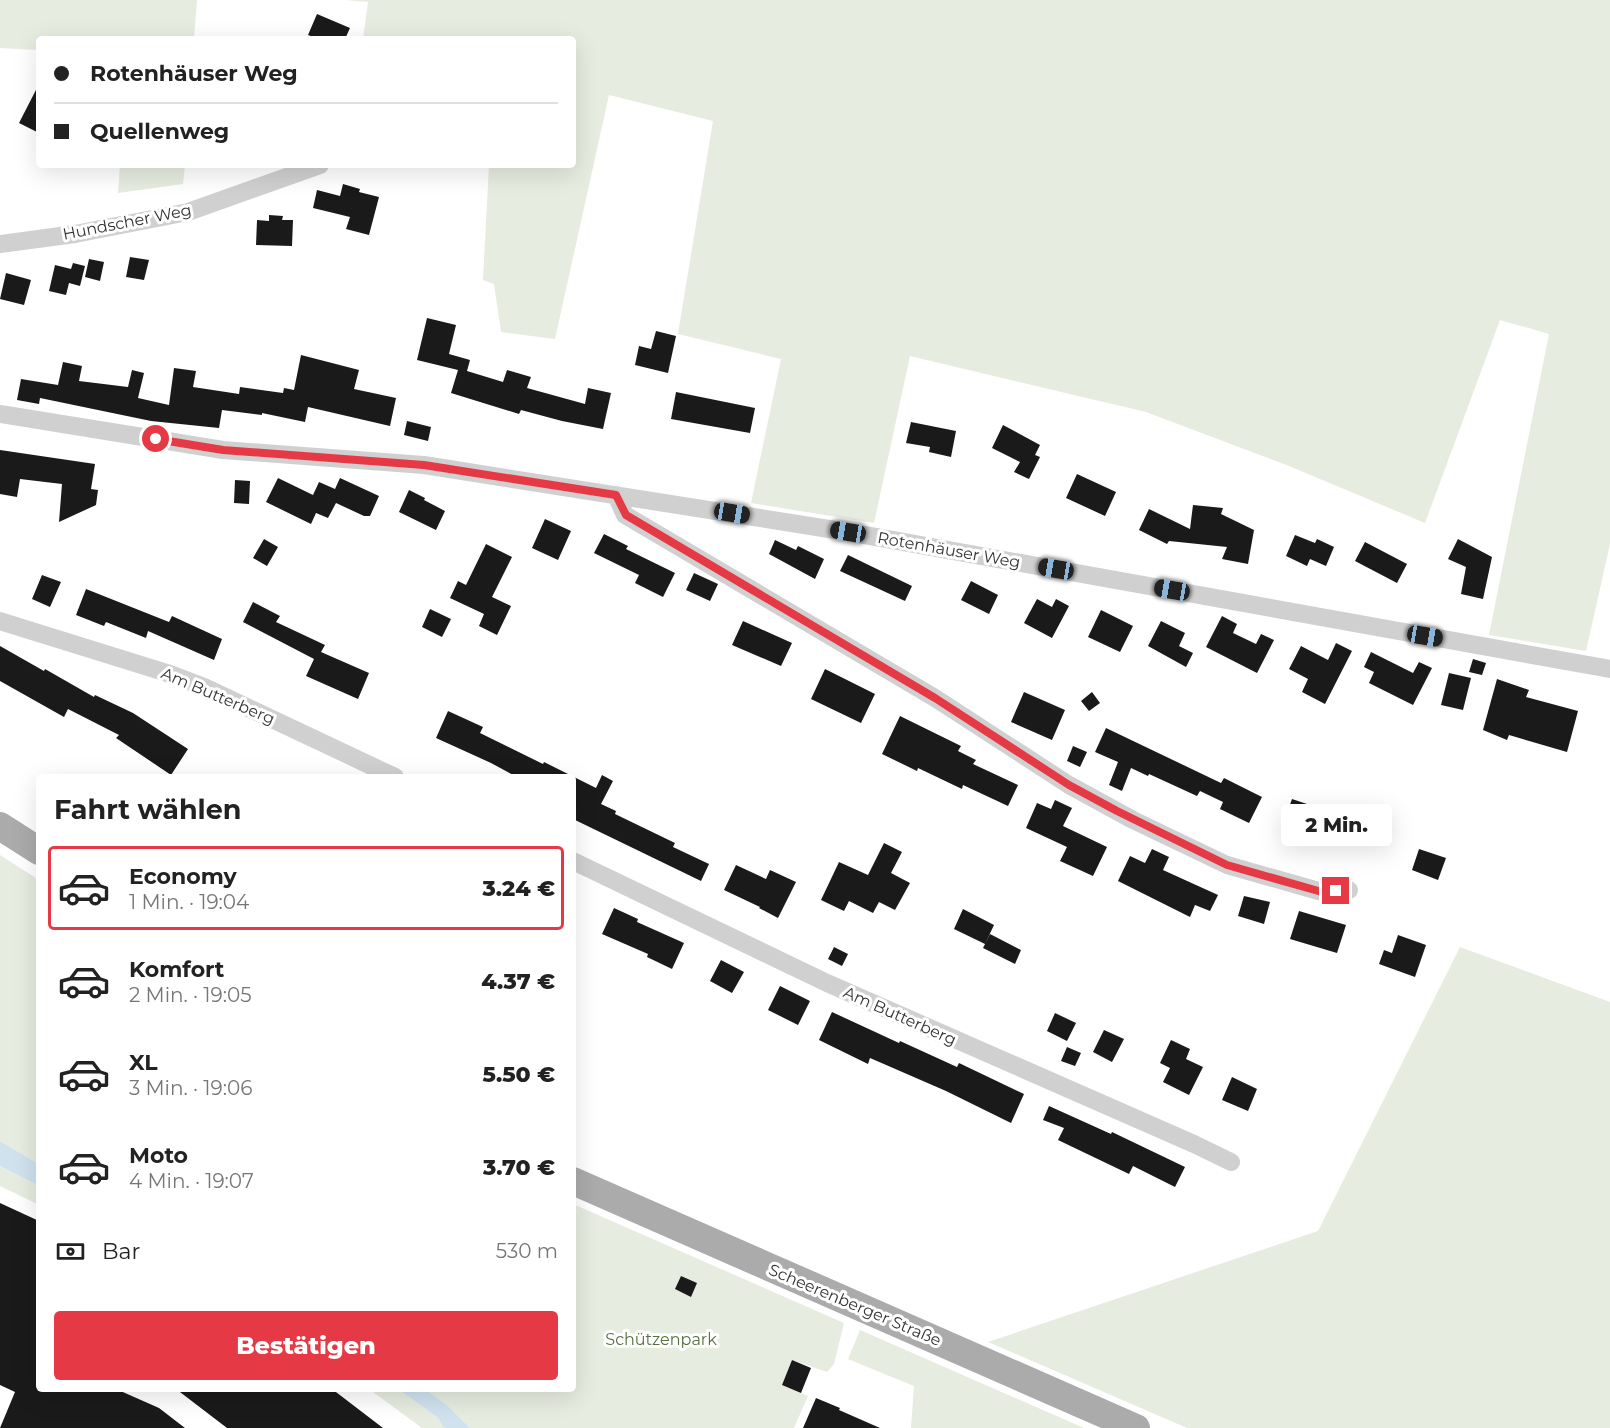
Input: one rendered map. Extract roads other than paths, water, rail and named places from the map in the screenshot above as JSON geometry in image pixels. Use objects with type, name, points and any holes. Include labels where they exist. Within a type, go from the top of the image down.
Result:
[{"type":"main road","points":[[0,826],[36,849]]},
{"type":"main road","name":"Scheerenberger Straße","points":[[576,1182],[1136,1428]]},
{"type":"street","name":"Hundscher Weg","points":[[0,244],[75,234],[188,212],[312,168]]},
{"type":"street","name":"Rotenhäuser Weg","points":[[0,414],[223,450],[424,465],[616,495],[848,532],[1610,669]]},
{"type":"street","points":[[616,495],[626,515],[935,698],[1087,795],[1133,820],[1227,865],[1322,892],[1349,890]]},
{"type":"street","name":"Am Butterberg","points":[[0,621],[167,673],[204,687],[389,774]]},
{"type":"street","name":"Am Butterberg","points":[[576,862],[826,983],[1231,1162]]},
{"type":"water","points":[[0,1141],[36,1162],[36,1184],[0,1166]]},
{"type":"water","points":[[402,1392],[429,1392],[447,1405],[470,1428],[444,1428],[438,1418]]},
{"type":"park label","name":"Schützenpark","points":[[661,1339]]}]
